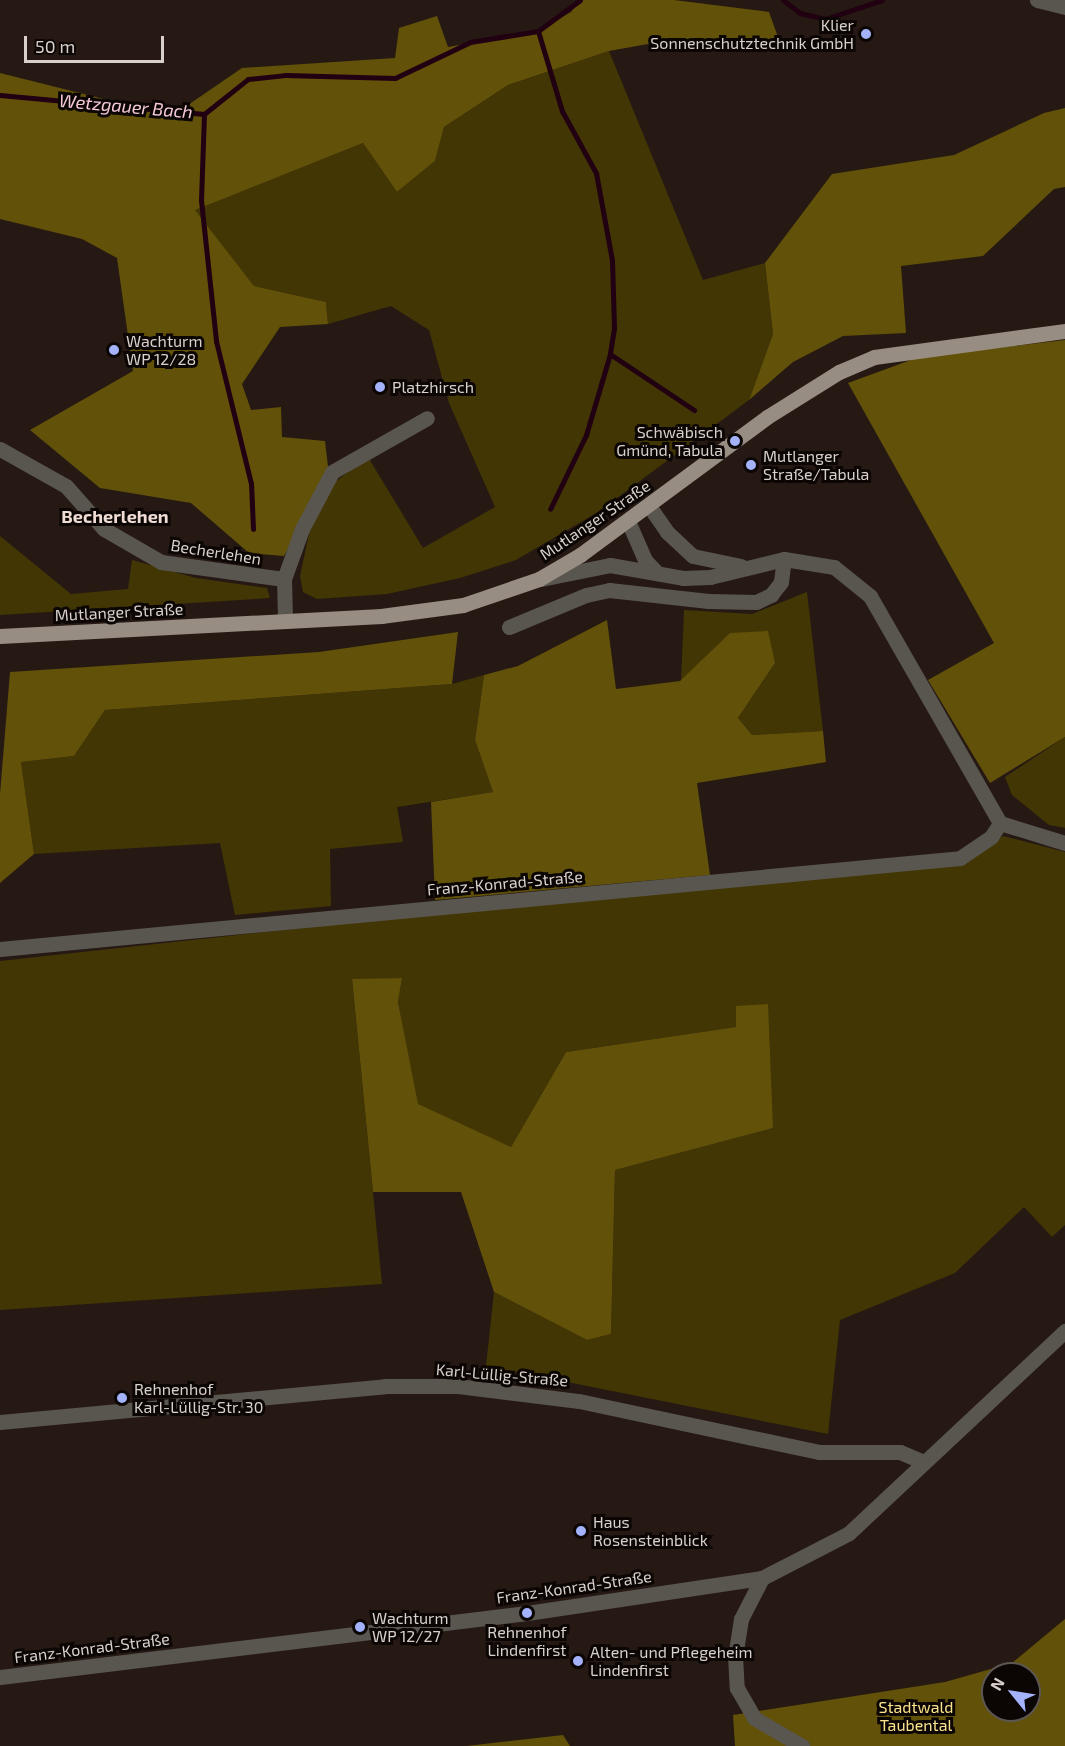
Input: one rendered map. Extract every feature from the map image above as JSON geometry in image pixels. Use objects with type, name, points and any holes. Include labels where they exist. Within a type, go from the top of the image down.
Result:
[{"type":"main road","name":"Mutlanger Straße","points":[[0,636],[381,616],[463,605],[539,579],[628,521],[767,417],[813,387],[874,357],[1065,331]]},
{"type":"street","points":[[1037,0],[1065,7]]},
{"type":"street","points":[[285,620],[284,579],[302,529],[332,472],[428,418]]},
{"type":"street","name":"Becherlehen","points":[[0,449],[66,486],[104,530],[162,562],[284,579]]},
{"type":"street","points":[[649,506],[667,532],[693,556],[747,567]]},
{"type":"street","points":[[628,521],[645,560],[659,575]]},
{"type":"street","points":[[509,627],[586,595],[609,590],[708,601],[756,602],[771,595],[781,582],[784,559]]},
{"type":"street","points":[[539,579],[610,565],[634,567],[659,575],[710,577],[784,559],[834,567],[870,596],[1000,823],[1065,843]]},
{"type":"street","name":"Franz-Konrad-Straße","points":[[0,949],[960,858],[991,837],[1000,823]]},
{"type":"street","name":"Franz-Konrad-Straße","points":[[0,1677],[527,1613],[762,1578],[849,1533],[922,1462],[1065,1331]]},
{"type":"street","name":"Karl-Lüllig-Straße","points":[[0,1422],[386,1386],[458,1386],[579,1401],[819,1452],[900,1452],[922,1462]]},
{"type":"street","points":[[762,1578],[741,1619],[735,1655],[737,1688],[753,1718],[802,1746]]},
{"type":"shaded area","points":[[609,51],[703,280],[765,263],[773,334],[749,400],[598,512],[516,560],[460,578],[387,594],[317,599],[303,592],[300,576],[309,534],[327,488],[368,457],[423,548],[495,507],[449,403],[429,330],[391,306],[328,324],[326,302],[254,286],[194,210],[363,143],[397,192],[435,161],[444,127],[508,85]]},
{"type":"shaded area","points":[[0,536],[71,594],[128,589],[132,560],[196,578],[267,588],[270,598],[0,615]]},
{"type":"shaded area","points":[[807,592],[823,731],[752,735],[738,718],[775,663],[681,681],[684,610],[752,614]]},
{"type":"shaded area","points":[[484,675],[475,740],[493,792],[397,807],[403,842],[330,849],[331,906],[235,915],[220,843],[34,854],[21,762],[74,756],[105,710],[452,684]]},
{"type":"shaded area","points":[[1065,737],[1065,828],[1049,825],[1012,795],[1005,777]]},
{"type":"shaded area","points":[[1003,836],[1065,852],[1065,1225],[1052,1237],[1024,1207],[955,1273],[840,1320],[828,1434],[486,1366],[494,1292],[587,1340],[611,1334],[615,1170],[773,1128],[736,1027],[566,1052],[511,1147],[417,1105],[398,1002],[402,978],[352,980],[382,1284],[0,1310],[0,961],[971,855]]},
{"type":"green space","points":[[580,0],[674,0],[769,12],[783,51],[670,40],[609,51],[508,85],[444,127],[435,161],[397,192],[363,143],[195,210],[254,286],[326,302],[328,324],[280,327],[242,384],[251,410],[281,407],[282,437],[325,441],[329,475],[284,556],[249,553],[191,503],[100,488],[30,430],[133,371],[117,258],[82,239],[0,219],[0,73],[172,116],[242,68],[395,58],[399,28],[437,16],[448,47],[538,31],[571,12]]},
{"type":"green space","points":[[1065,108],[1065,187],[1054,189],[983,256],[901,266],[906,333],[843,336],[793,362],[749,400],[773,334],[765,263],[832,174],[954,155],[1044,113]]},
{"type":"green space","points":[[1065,340],[1065,737],[990,783],[928,680],[994,643],[848,383],[919,357]]},
{"type":"green space","points":[[607,620],[616,689],[680,681],[730,633],[768,631],[775,663],[738,718],[752,735],[823,731],[826,762],[697,783],[710,875],[435,900],[431,802],[493,792],[475,740],[484,675],[518,666]]},
{"type":"green space","points":[[458,632],[452,684],[105,710],[74,756],[21,762],[34,854],[0,883],[0,794],[10,672],[319,652]]},
{"type":"green space","points":[[402,978],[398,1002],[418,1104],[511,1147],[566,1052],[736,1027],[736,1006],[768,1004],[773,1128],[615,1170],[611,1334],[587,1340],[494,1292],[461,1192],[373,1192],[352,979]]},
{"type":"green space","name":"Stadtwald Taubental","points":[[1065,1619],[1065,1746],[735,1746],[733,1715],[945,1682],[981,1672],[981,1722],[1041,1722],[1041,1662],[1013,1662]]},
{"type":"green space","points":[[563,1735],[570,1746],[466,1746]]},
{"type":"waterway","name":"Wetzgauer Bach","points":[[0,95],[204,114],[248,79],[285,75],[395,78],[470,42],[538,31],[580,0]]},
{"type":"waterway","name":"Wetzgauer Bach","points":[[783,0],[800,13],[825,19],[882,0]]},
{"type":"waterway","points":[[538,31],[562,111],[596,173],[612,260],[614,328],[610,354],[586,435],[550,509]]},
{"type":"waterway","points":[[204,114],[201,200],[216,341],[251,483],[253,529]]},
{"type":"waterway","points":[[610,354],[694,410]]},
{"type":"place","name":"Klier Sonnenschutztechnik GmbH","points":[[866,34]]},
{"type":"place","name":"Wachturm WP 12/28","points":[[114,350]]},
{"type":"place","name":"Platzhirsch","points":[[380,387]]},
{"type":"place","name":"Schwäbisch Gmünd, Tabula","points":[[735,441]]},
{"type":"place","name":"Mutlanger Straße/Tabula","points":[[751,465]]},
{"type":"place","name":"Rehnenhof Karl-Lüllig-Str. 30","points":[[122,1398]]},
{"type":"place","name":"Haus Rosensteinblick","points":[[581,1531]]},
{"type":"place","name":"Rehnenhof Lindenfirst","points":[[527,1613]]},
{"type":"place","name":"Wachturm WP 12/27","points":[[360,1627]]},
{"type":"place","name":"Alten- und Pflegeheim Lindenfirst","points":[[578,1661]]},
{"type":"district","name":"Becherlehen","points":[[115,516]]}]
